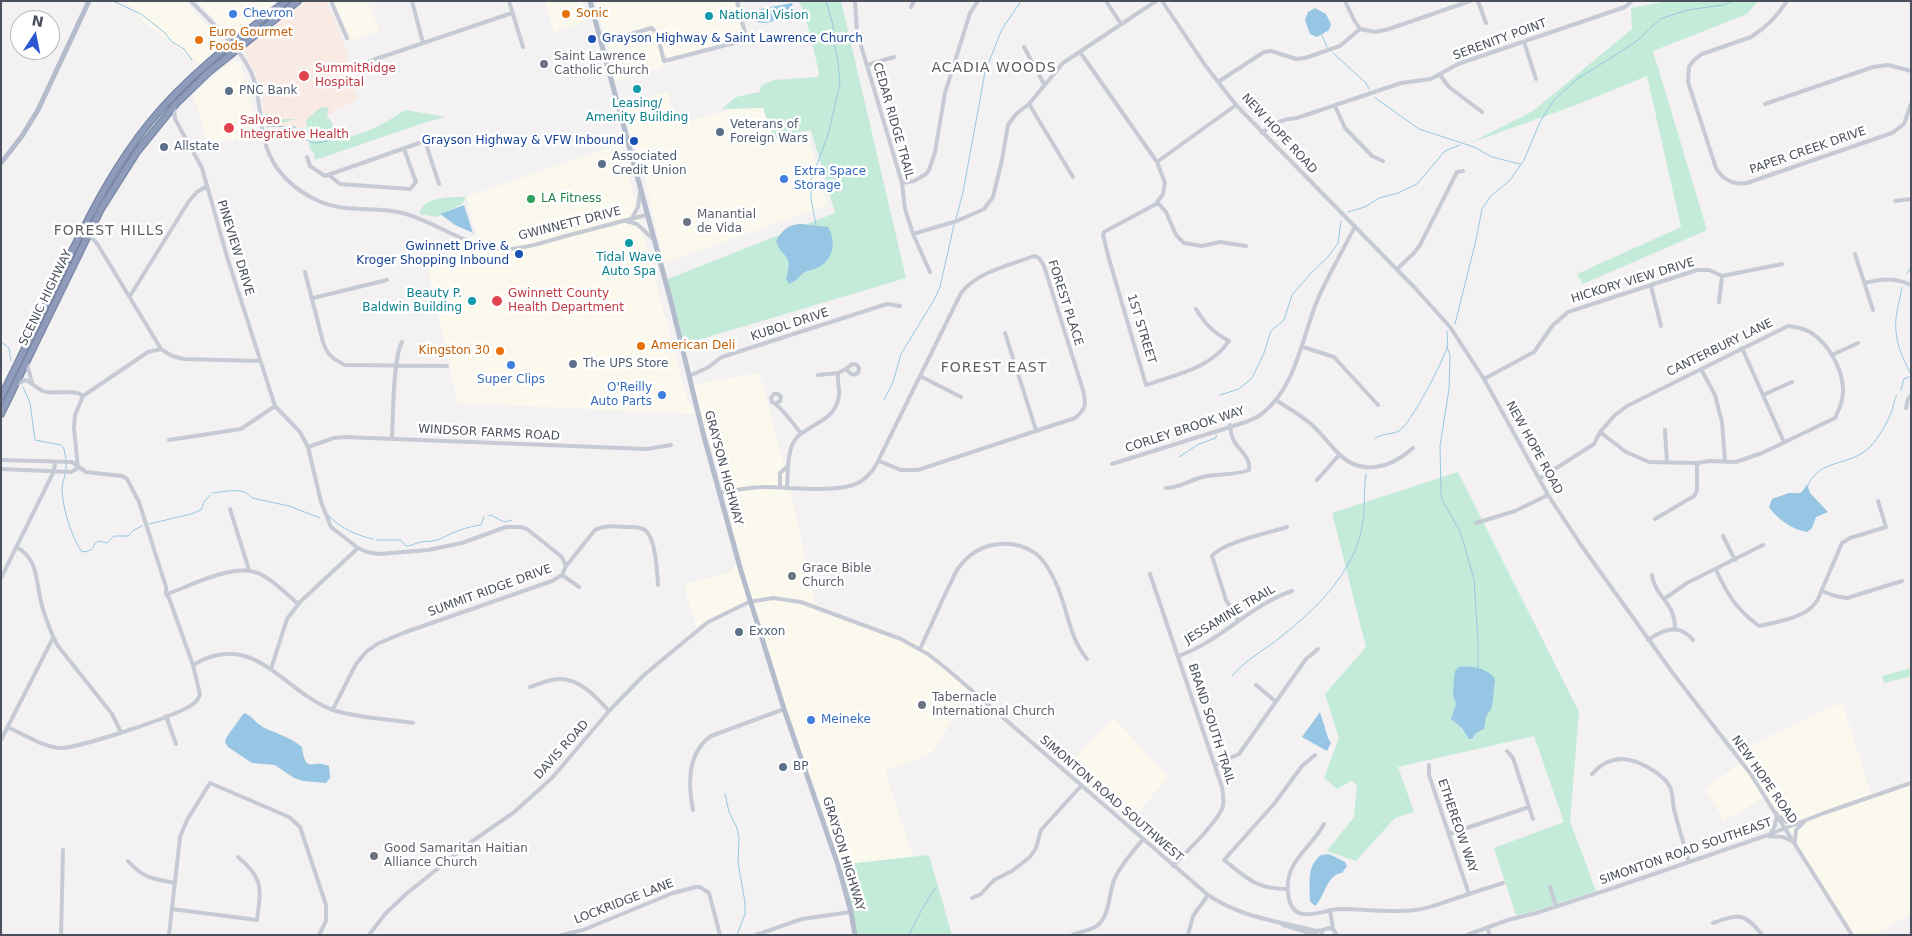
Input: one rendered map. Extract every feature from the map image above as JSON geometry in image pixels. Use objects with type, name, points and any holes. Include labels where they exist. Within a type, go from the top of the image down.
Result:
[{"type":"highway","name":"SCENIC HIGHWAY","points":[[1,397],[82,231],[114,172],[150,122],[188,80],[286,1]]},
{"type":"highway","name":"SCENIC HIGHWAY","points":[[1,414],[89,234],[118,180],[145,141],[174,106],[210,71],[235,49],[298,1]]},
{"type":"main road","points":[[1,163],[4,155],[22,136],[38,110],[89,1]]},
{"type":"main road","name":"GRAYSON HIGHWAY","points":[[590,1],[749,602],[838,865],[851,912],[855,935]]},
{"type":"street","name":"GWINNETT DRIVE","points":[[191,1],[247,64],[254,79],[261,132],[272,160],[283,176],[294,186],[320,202],[342,208],[389,211],[404,214],[431,224],[466,241],[484,247],[499,249],[532,246],[646,215]]},
{"type":"street","points":[[331,1],[347,38]]},
{"type":"street","points":[[412,1],[422,43]]},
{"type":"street","points":[[509,1],[523,47]]},
{"type":"street","points":[[601,43],[652,28],[657,34],[664,61],[742,41],[746,36],[737,1]]},
{"type":"street","name":"CEDAR RIDGE TRAIL","points":[[854,1],[857,32],[902,183],[905,209],[913,234],[930,272]]},
{"type":"street","points":[[911,7],[914,1]]},
{"type":"street","points":[[902,183],[914,181],[929,170],[935,152],[945,93],[970,13],[978,1]]},
{"type":"street","points":[[1106,1],[1122,24]]},
{"type":"street","points":[[913,234],[973,216],[984,209],[993,194],[1002,160],[1008,125],[1016,114],[1029,104],[1063,63],[1156,1]]},
{"type":"street","name":"NEW HOPE ROAD","points":[[1162,1],[1218,82],[1236,104],[1441,316],[1484,379],[1548,495],[1648,640],[1744,765],[1795,842],[1852,935]]},
{"type":"street","points":[[1345,1],[1360,29],[1375,32],[1470,1]]},
{"type":"street","points":[[1478,1],[1486,23]]},
{"type":"street","name":"SERENITY POINT","points":[[1262,133],[1280,120],[1297,118],[1401,83],[1431,79],[1458,64],[1625,7],[1632,1]]},
{"type":"street","name":"PAPER CREEK DRIVE","points":[[1787,1],[1770,24],[1751,37],[1702,54],[1689,67],[1688,82],[1716,168],[1725,179],[1740,184],[1747,183],[1892,133],[1904,124],[1911,104]]},
{"type":"street","points":[[370,61],[512,13]]},
{"type":"street","points":[[1218,82],[1264,52],[1271,51],[1296,59],[1306,58],[1340,46],[1360,29]]},
{"type":"street","points":[[1524,42],[1536,78]]},
{"type":"street","points":[[1024,47],[1044,84]]},
{"type":"street","points":[[1080,52],[1157,162],[1165,183],[1163,194],[1158,203],[1166,212],[1176,235],[1184,243],[1194,246],[1220,242],[1246,246]]},
{"type":"street","points":[[867,65],[894,56]]},
{"type":"street","points":[[1765,104],[1873,67],[1888,65],[1911,70]]},
{"type":"street","points":[[1440,75],[1449,87],[1482,112]]},
{"type":"street","points":[[1029,104],[1074,177]]},
{"type":"street","points":[[1157,162],[1236,104]]},
{"type":"street","points":[[161,120],[175,119],[174,106]]},
{"type":"street","points":[[1335,106],[1345,128],[1372,156],[1383,161]]},
{"type":"street","name":"PINEVIEW DRIVE","points":[[175,119],[202,168],[214,214],[268,386]]},
{"type":"street","points":[[307,157],[310,166],[325,176],[425,141],[439,184]]},
{"type":"street","points":[[329,175],[340,184],[410,189],[416,182],[404,149]]},
{"type":"street","points":[[1397,269],[1414,253],[1457,172],[1463,171]]},
{"type":"street","points":[[130,296],[188,201],[207,186]]},
{"type":"street","points":[[632,218],[638,207],[640,192]]},
{"type":"street","points":[[1895,201],[1911,199]]},
{"type":"street","name":"1ST STREET","points":[[1158,203],[1104,232],[1103,235],[1146,385],[1210,362],[1221,353],[1229,341],[1214,333],[1205,324],[1196,309]]},
{"type":"street","points":[[621,221],[632,221],[653,239]]},
{"type":"street","name":"CORLEY BROOK WAY","points":[[1112,464],[1230,425],[1246,422],[1262,414],[1276,400],[1287,381],[1303,346],[1318,299],[1355,226]]},
{"type":"street","points":[[82,231],[89,234],[98,245],[161,349],[172,356],[184,359],[260,361]]},
{"type":"street","points":[[1855,254],[1873,310]]},
{"type":"street","name":"FOREST PLACE","points":[[720,493],[748,488],[787,487],[822,489],[859,483],[870,474],[879,461],[967,284],[1034,256],[1039,258],[1086,402],[1083,412],[1075,418],[918,470],[901,470],[879,461]]},
{"type":"street","name":"HICKORY VIEW DRIVE","points":[[1484,379],[1534,352],[1553,325],[1568,312],[1697,270],[1708,270],[1722,276],[1782,264]]},
{"type":"street","points":[[305,272],[326,352],[333,359],[345,364],[448,366]]},
{"type":"street","points":[[1719,302],[1722,276]]},
{"type":"street","points":[[1864,284],[1881,279],[1894,278],[1911,285]]},
{"type":"street","points":[[313,298],[387,280]]},
{"type":"street","points":[[1651,286],[1661,326]]},
{"type":"street","name":"KUBOL DRIVE","points":[[689,376],[722,357],[888,304],[900,306]]},
{"type":"street","name":"CANTERBURY LANE","points":[[1539,479],[1594,444],[1600,432],[1614,416],[1627,406],[1788,326],[1800,327],[1810,332],[1822,342],[1838,367],[1842,382],[1842,400],[1835,418],[1762,453],[1736,462],[1710,460],[1697,463],[1648,462],[1626,452],[1600,432]]},
{"type":"street","points":[[1005,333],[1036,430]]},
{"type":"street","points":[[392,438],[397,365],[399,348],[402,342]]},
{"type":"street","points":[[1832,356],[1858,343]]},
{"type":"street","points":[[1303,346],[1334,357],[1378,404]]},
{"type":"street","points":[[1742,348],[1784,442]]},
{"type":"street","points":[[78,468],[74,422],[83,396],[148,352],[161,349]]},
{"type":"street","points":[[27,360],[27,370],[32,383]]},
{"type":"street","points":[[818,374],[838,373],[846,369]]},
{"type":"street","points":[[1701,369],[1716,395],[1722,422],[1725,461]]},
{"type":"street","points":[[787,487],[791,447],[801,433],[826,419],[833,409],[839,396],[838,373]]},
{"type":"street","points":[[920,376],[961,397]]},
{"type":"street","points":[[14,387],[22,380],[32,383],[40,390],[48,392],[75,392],[83,396]]},
{"type":"street","points":[[1763,395],[1792,382]]},
{"type":"street","name":"SUMMIT RIDGE DRIVE","points":[[268,386],[275,406],[300,432],[308,447],[316,484],[328,522],[334,530],[358,548],[366,552],[379,554],[428,550],[462,543],[506,527],[514,526],[527,529],[554,549],[562,557],[566,566],[562,575],[552,581],[403,633],[377,644],[366,652],[356,664],[333,710]]},
{"type":"street","points":[[1906,408],[1911,395]]},
{"type":"street","points":[[1276,400],[1312,424],[1339,455],[1362,468],[1376,468],[1403,457],[1414,448]]},
{"type":"street","points":[[777,403],[801,433]]},
{"type":"street","points":[[169,440],[240,429],[275,406]]},
{"type":"street","points":[[1166,488],[1176,488],[1202,477],[1224,476],[1249,470],[1250,464],[1233,440],[1230,425]]},
{"type":"street","points":[[1665,430],[1667,463]]},
{"type":"street","name":"WINDSOR FARMS ROAD","points":[[308,447],[334,438],[392,438],[647,449],[671,445]]},
{"type":"street","points":[[1317,480],[1339,455]]},
{"type":"street","points":[[1,460],[72,462],[86,472],[117,475],[127,479],[139,502],[166,587],[166,594],[193,665],[199,696],[193,705],[166,716],[93,743],[63,748],[51,747],[8,727]]},
{"type":"street","points":[[1,578],[54,471],[55,462]]},
{"type":"street","points":[[1655,519],[1694,496],[1697,490],[1697,463]]},
{"type":"street","points":[[780,487],[780,474],[788,466]]},
{"type":"street","points":[[1,469],[72,472],[78,468]]},
{"type":"street","points":[[1476,523],[1515,511],[1548,495]]},
{"type":"street","points":[[1716,570],[1730,598],[1745,616],[1759,626],[1778,622],[1812,610],[1842,543],[1850,538],[1886,526],[1878,501]]},
{"type":"street","points":[[230,509],[249,570]]},
{"type":"street","points":[[566,566],[590,536],[602,527],[641,528],[649,534],[652,542],[658,585]]},
{"type":"street","points":[[1238,620],[1226,600],[1212,556],[1227,546],[1287,528]]},
{"type":"street","points":[[1723,536],[1734,560]]},
{"type":"street","points":[[920,649],[960,565],[978,550],[992,544],[1014,544],[1036,554],[1046,565],[1058,588],[1078,648],[1087,659]]},
{"type":"street","points":[[1664,599],[1687,583],[1763,545]]},
{"type":"street","points":[[16,547],[23,550],[35,568],[42,604],[53,638],[112,714],[121,732]]},
{"type":"street","points":[[271,669],[287,619],[298,604],[358,548]]},
{"type":"street","points":[[170,592],[229,572],[249,570],[264,575],[298,604]]},
{"type":"street","name":"BRAND SOUTH TRAIL","points":[[1150,574],[1215,765],[1224,799],[1222,808],[1215,819],[1173,866]]},
{"type":"street","points":[[562,575],[578,587]]},
{"type":"street","points":[[1652,575],[1653,584],[1673,611],[1675,629]]},
{"type":"street","points":[[1822,590],[1835,596],[1847,598],[1902,581]]},
{"type":"street","points":[[166,587],[170,592],[169,598]]},
{"type":"street","name":"JESSAMINE TRAIL","points":[[1178,656],[1206,642],[1270,600],[1292,591]]},
{"type":"street","name":"SIMONTON ROAD SOUTHWEST","points":[[749,602],[773,598],[796,601],[890,635],[920,649],[941,664],[1208,895],[1247,915],[1319,935]]},
{"type":"street","name":"DAVIS ROAD","points":[[369,935],[385,914],[406,894],[512,813],[552,778],[609,711],[644,675],[708,622],[749,602]]},
{"type":"street","points":[[1648,640],[1662,631],[1675,629],[1680,629],[1693,640]]},
{"type":"street","points":[[1,740],[53,638]]},
{"type":"street","points":[[1215,765],[1238,754],[1306,659],[1318,649]]},
{"type":"street","points":[[193,665],[226,653],[244,654],[271,669],[306,694],[333,710],[413,723]]},
{"type":"street","points":[[530,687],[559,678],[568,679],[588,690],[609,711]]},
{"type":"street","points":[[1256,685],[1276,701]]},
{"type":"street","points":[[694,810],[690,777],[696,751],[705,740],[711,736],[784,709]]},
{"type":"street","points":[[166,716],[176,744]]},
{"type":"street","points":[[1507,750],[1513,758],[1533,819]]},
{"type":"street","points":[[1288,889],[1269,888],[1253,883],[1224,860],[1274,804],[1302,766],[1315,754]]},
{"type":"street","points":[[1592,774],[1601,764],[1613,760],[1629,759],[1645,765],[1658,774],[1669,784],[1674,797],[1674,811],[1690,862]]},
{"type":"street","name":"ETHEREOW WAY","points":[[1429,765],[1429,775],[1469,894]]},
{"type":"street","points":[[169,935],[180,837],[187,820],[210,783],[289,817],[300,827],[326,906],[326,921],[319,935]]},
{"type":"street","name":"SIMONTON ROAD SOUTHEAST","points":[[1467,935],[1690,862],[1911,783]]},
{"type":"street","points":[[972,898],[981,894],[994,880],[1012,871],[1030,857],[1036,848],[1041,830],[1081,786]]},
{"type":"street","points":[[1449,834],[1529,807]]},
{"type":"street","points":[[1770,834],[1775,825],[1777,814],[1787,822],[1804,821]]},
{"type":"street","points":[[1765,836],[1783,837],[1795,842],[1796,830],[1804,821]]},
{"type":"street","points":[[1324,824],[1320,833],[1292,866],[1288,889],[1291,904],[1300,913],[1310,916],[1330,910],[1418,910],[1503,883]]},
{"type":"street","points":[[1072,935],[1095,927],[1100,923],[1105,915],[1114,880],[1122,866],[1143,840]]},
{"type":"street","points":[[61,935],[63,850]]},
{"type":"street","points":[[172,909],[256,920],[260,894],[258,881],[252,869],[238,857]]},
{"type":"street","points":[[128,861],[138,872],[149,879],[175,883]]},
{"type":"street","name":"LOCKRIDGE LANE","points":[[562,935],[583,930],[672,893],[696,886],[709,893],[720,935]]},
{"type":"street","points":[[1550,887],[1556,906]]},
{"type":"street","points":[[1188,935],[1193,916],[1208,895]]},
{"type":"street","points":[[1330,910],[1337,935]]},
{"type":"street","points":[[756,935],[802,919],[851,912]]},
{"type":"street","points":[[1713,923],[1734,915],[1743,916],[1752,922],[1762,935]]},
{"type":"street","points":[[1319,935],[1331,918]]},
{"type":"street","name":"SIMONTON ROAD SOUTHWEST","points":[[1278,923],[1315,930],[1334,929]]},
{"type":"street","points":[[1487,928],[1490,935]]},
{"type":"shaded area","points":[[124,1],[185,1],[220,40],[221,48],[202,66],[143,21]]},
{"type":"shaded area","points":[[197,1],[276,1],[239,33],[231,36]]},
{"type":"shaded area","name":"SummitRidge Hospital","points":[[307,1],[326,1],[343,39],[357,99],[318,121],[267,139],[260,83],[244,49]]},
{"type":"shaded area","points":[[333,1],[367,1],[380,31],[351,40]]},
{"type":"shaded area","points":[[545,1],[582,1],[589,20],[554,32]]},
{"type":"shaded area","points":[[595,1],[733,1],[744,36],[669,58],[665,55],[660,33],[653,26],[649,25],[610,38],[605,36]]},
{"type":"shaded area","points":[[650,30],[655,35],[663,67],[616,81],[608,48],[609,43]]},
{"type":"shaded area","points":[[234,60],[240,62],[246,82],[254,116],[255,136],[208,144],[193,94]]},
{"type":"shaded area","points":[[668,92],[676,125],[764,100],[776,140],[806,131],[828,205],[664,263],[645,179],[622,104]]},
{"type":"shaded area","points":[[620,144],[683,385],[695,414],[458,403],[428,270],[441,266],[453,240],[477,236],[466,197]]},
{"type":"shaded area","points":[[759,373],[789,482],[815,604],[925,646],[972,688],[932,753],[885,771],[913,857],[837,865],[746,601],[697,627],[685,591],[686,584],[730,572],[737,564],[725,487],[689,385]]},
{"type":"shaded area","points":[[1842,702],[1871,794],[1908,784],[1911,790],[1911,914],[1873,935],[1850,935],[1786,823],[1766,796],[1724,821],[1705,789],[1741,763],[1734,753]]},
{"type":"shaded area","points":[[1114,718],[1168,777],[1132,820],[1066,767]]},
{"type":"green space","points":[[799,1],[841,1],[906,278],[681,345],[665,280],[835,213],[811,130],[773,138],[763,108],[722,109],[736,97],[760,92],[761,86],[774,80],[818,77],[819,72],[806,19]]},
{"type":"green space","points":[[1667,1],[1758,1],[1747,14],[1653,51],[1707,230],[1583,284],[1577,274],[1681,227],[1647,76],[1576,105],[1470,143],[1533,111],[1632,29],[1631,8]]},
{"type":"green space","points":[[168,105],[170,107],[118,175],[116,174],[132,150]]},
{"type":"green space","points":[[329,107],[327,116],[335,127],[352,136],[386,122],[405,110],[446,117],[315,160],[314,153],[310,149],[306,120],[320,108]]},
{"type":"green space","points":[[265,113],[279,119],[295,119],[267,128]]},
{"type":"green space","points":[[466,197],[462,204],[436,217],[419,214],[424,205],[436,199]]},
{"type":"green space","points":[[58,286],[60,288],[1,408],[1,403]]},
{"type":"green space","points":[[1458,472],[1579,712],[1570,821],[1596,891],[1516,915],[1494,848],[1564,822],[1534,736],[1398,767],[1414,812],[1395,818],[1356,861],[1327,851],[1354,817],[1357,785],[1351,781],[1337,789],[1324,778],[1339,738],[1325,694],[1366,647],[1332,513]]},
{"type":"green space","points":[[1911,668],[1911,676],[1884,683],[1882,676]]},
{"type":"green space","points":[[929,855],[952,935],[856,935],[837,865]]},
{"type":"water","points":[[792,3],[782,16],[771,22],[760,23],[753,18],[755,12],[760,9]]},
{"type":"water","points":[[1315,8],[1326,14],[1331,24],[1329,30],[1317,37],[1310,34],[1305,20],[1308,12]]},
{"type":"water","points":[[464,205],[473,233],[455,225],[440,214]]},
{"type":"water","points":[[793,225],[828,227],[833,245],[832,251],[827,261],[822,265],[805,272],[789,284],[786,279],[789,265],[788,260],[778,247],[776,241],[786,229]]},
{"type":"water","points":[[1807,484],[1810,493],[1828,512],[1816,517],[1812,528],[1807,532],[1796,529],[1786,523],[1776,516],[1769,507],[1772,499],[1789,493],[1800,493]]},
{"type":"water","points":[[1459,667],[1479,668],[1489,673],[1495,679],[1492,707],[1486,717],[1484,729],[1476,733],[1472,739],[1469,739],[1462,728],[1451,719],[1456,704],[1453,695],[1455,671]]},
{"type":"water","points":[[1320,712],[1331,743],[1327,751],[1302,737]]},
{"type":"water","points":[[244,713],[262,727],[300,745],[308,764],[329,766],[330,778],[326,783],[303,781],[294,778],[275,765],[252,763],[228,747],[225,742],[226,738]]},
{"type":"water","points":[[1329,854],[1345,862],[1347,866],[1342,873],[1332,878],[1315,906],[1310,901],[1311,870],[1321,855]]},
{"type":"waterway","points":[[113,1],[141,14],[164,32],[172,42],[184,49],[192,60]]},
{"type":"waterway","points":[[816,225],[811,199],[811,180],[828,135],[840,84],[833,25],[826,1]]},
{"type":"waterway","points":[[956,219],[963,192],[985,72],[1002,29],[1021,1]]},
{"type":"waterway","points":[[1455,324],[1482,209],[1491,196],[1510,180],[1524,160],[1540,122],[1554,100],[1577,79],[1636,42],[1660,19],[1687,10],[1723,5],[1733,1]]},
{"type":"waterway","points":[[1322,35],[1327,47]]},
{"type":"waterway","points":[[1333,53],[1366,83],[1369,89]]},
{"type":"waterway","points":[[1374,97],[1419,129],[1474,147],[1492,157],[1520,164]]},
{"type":"waterway","points":[[268,126],[295,127],[307,140],[314,143],[331,140]]},
{"type":"waterway","points":[[1348,212],[1365,207],[1379,198],[1398,193],[1417,184],[1445,151],[1460,145]]},
{"type":"waterway","points":[[1220,395],[1239,389],[1252,378],[1264,353],[1271,331],[1284,320],[1292,295],[1328,257],[1338,243],[1341,221]]},
{"type":"waterway","points":[[884,400],[893,382],[901,354],[940,287],[954,225]]},
{"type":"waterway","points":[[1907,274],[1911,267]]},
{"type":"waterway","points":[[1902,287],[1896,333],[1901,354],[1911,374]]},
{"type":"waterway","points":[[1374,439],[1399,431],[1411,417],[1445,354],[1447,331]]},
{"type":"waterway","points":[[1,342],[9,348],[11,361]]},
{"type":"waterway","points":[[1447,347],[1450,355],[1449,389],[1440,446],[1441,494],[1443,502],[1460,531],[1474,579],[1478,669]]},
{"type":"waterway","points":[[1901,390],[1904,379],[1911,376]]},
{"type":"waterway","points":[[23,387],[30,403],[35,440],[61,445],[66,459]]},
{"type":"waterway","points":[[1808,485],[1813,476],[1820,470],[1863,453],[1871,446],[1887,421],[1897,395]]},
{"type":"waterway","points":[[1179,457],[1199,444],[1216,438],[1216,435]]},
{"type":"waterway","points":[[66,464],[66,470]]},
{"type":"waterway","points":[[65,474],[62,490],[64,505],[71,530],[82,552],[92,549],[98,541],[107,543],[114,536],[128,536],[142,526]]},
{"type":"waterway","points":[[1232,676],[1243,665],[1308,614],[1342,574],[1351,560],[1362,527],[1366,474]]},
{"type":"waterway","points":[[212,493],[244,492],[252,498],[289,506],[320,518]]},
{"type":"waterway","points":[[149,524],[201,510],[204,502],[210,495]]},
{"type":"waterway","points":[[328,515],[349,530],[373,539]]},
{"type":"waterway","points":[[489,516],[491,515],[504,522],[512,520]]},
{"type":"waterway","points":[[376,540],[401,540],[406,546],[435,541],[460,530],[481,525],[484,517]]},
{"type":"waterway","points":[[725,794],[729,812],[737,828],[739,839],[738,863],[745,902],[745,914],[737,935]]},
{"type":"waterway","points":[[909,935],[936,887]]},
{"type":"place","name":"Chevron","points":[[233,14]]},
{"type":"place","name":"Sonic","points":[[566,14]]},
{"type":"place","name":"National Vision","points":[[709,16]]},
{"type":"place","name":"Grayson Highway & Saint Lawrence Church","points":[[592,39]]},
{"type":"place","name":"Euro Gourmet Foods","points":[[199,40]]},
{"type":"place","name":"Saint Lawrence Catholic Church","points":[[544,64]]},
{"type":"place","name":"SummitRidge Hospital","points":[[304,76]]},
{"type":"place","name":"Leasing/ Amenity Building","points":[[637,89]]},
{"type":"place","name":"PNC Bank","points":[[229,91]]},
{"type":"place","name":"Salveo Integrative Health","points":[[229,128]]},
{"type":"place","name":"Veterans of Foreign Wars","points":[[720,132]]},
{"type":"place","name":"Grayson Highway & VFW Inbound","points":[[634,141]]},
{"type":"place","name":"Allstate","points":[[164,147]]},
{"type":"place","name":"Associated Credit Union","points":[[602,164]]},
{"type":"place","name":"Extra Space Storage","points":[[784,179]]},
{"type":"place","name":"LA Fitness","points":[[531,199]]},
{"type":"place","name":"Manantial de Vida","points":[[687,222]]},
{"type":"place","name":"Tidal Wave Auto Spa","points":[[629,243]]},
{"type":"place","name":"Gwinnett Drive & Kroger Shopping Inbound","points":[[519,254]]},
{"type":"place","name":"Beauty P. Baldwin Building","points":[[472,301]]},
{"type":"place","name":"Gwinnett County Health Department","points":[[497,301]]},
{"type":"place","name":"American Deli","points":[[641,346]]},
{"type":"place","name":"Kingston 30","points":[[500,351]]},
{"type":"place","name":"The UPS Store","points":[[573,364]]},
{"type":"place","name":"Super Clips","points":[[511,365]]},
{"type":"place","name":"O'Reilly Auto Parts","points":[[662,395]]},
{"type":"place","name":"Grace Bible Church","points":[[792,576]]},
{"type":"place","name":"Exxon","points":[[739,632]]},
{"type":"place","name":"Tabernacle International Church","points":[[922,705]]},
{"type":"place","name":"Meineke","points":[[811,720]]},
{"type":"place","name":"BP","points":[[783,767]]},
{"type":"place","name":"Good Samaritan Haitian Alliance Church","points":[[374,856]]},
{"type":"district","name":"ACADIA WOODS","points":[[994,68]]},
{"type":"district","name":"FOREST HILLS","points":[[109,231]]},
{"type":"district","name":"FOREST EAST","points":[[994,368]]}]
